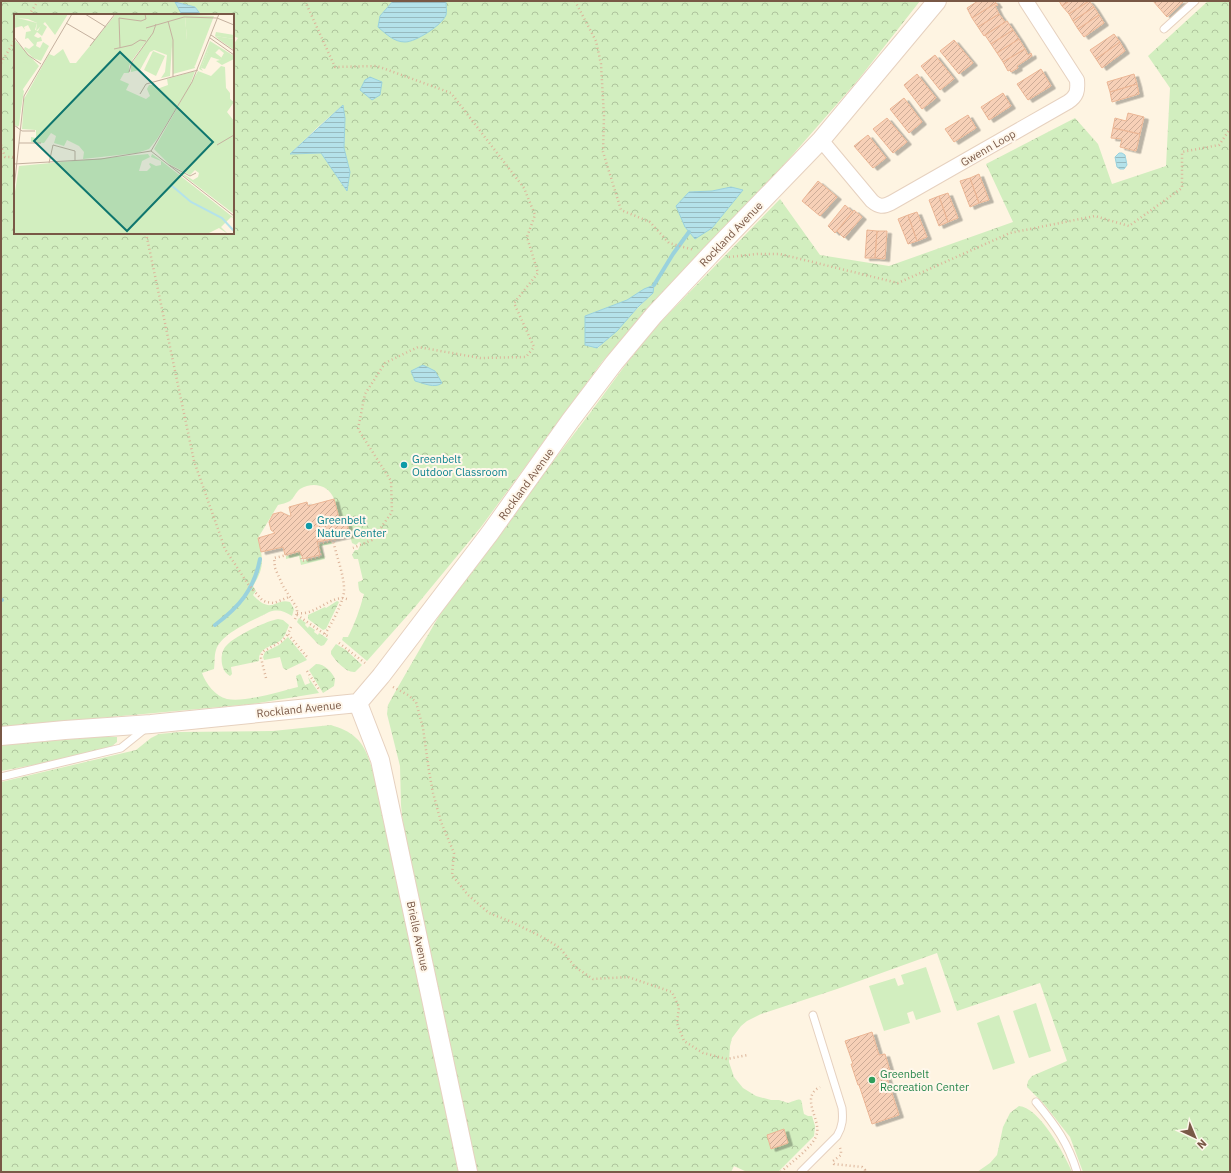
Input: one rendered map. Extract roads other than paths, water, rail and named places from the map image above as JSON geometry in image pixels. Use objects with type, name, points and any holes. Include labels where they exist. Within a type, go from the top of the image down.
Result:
[{"type":"street","name":"Rockland Avenue","points":[[1,736],[151,724],[358,703],[490,533],[570,420],[614,363],[654,315],[821,140],[937,1]]},
{"type":"street","name":"Gwenn Loop","points":[[821,140],[872,201],[883,207],[1075,98],[1078,89],[1077,80],[1026,1]]},
{"type":"street","name":"Brielle Avenue","points":[[358,703],[380,760],[468,1172]]},
{"type":"lane","points":[[1164,29],[1195,1]]},
{"type":"lane","points":[[1,777],[122,748],[151,724]]},
{"type":"lane","points":[[801,1172],[837,1136],[841,1129],[843,1119],[842,1108],[813,1015]]},
{"type":"lane","points":[[1036,1102],[1053,1122],[1071,1152],[1078,1172]]},
{"type":"water","points":[[393,1],[445,1],[446,15],[444,19],[434,28],[422,36],[405,42],[397,41],[378,27],[380,16]]},
{"type":"water","points":[[175,2],[195,7],[200,14],[181,14]]},
{"type":"water","points":[[370,77],[382,82],[380,95],[372,100],[360,90],[365,80]]},
{"type":"water","points":[[343,105],[345,118],[344,148],[350,172],[347,191],[321,153],[290,154]]},
{"type":"water","points":[[1119,153],[1125,155],[1127,165],[1124,169],[1117,167],[1115,157]]},
{"type":"water","points":[[731,187],[743,190],[712,228],[695,239],[685,227],[676,206],[689,192],[712,191]]},
{"type":"water","points":[[654,285],[653,293],[638,307],[617,331],[597,348],[585,345],[585,316],[627,300],[644,289]]},
{"type":"water","points":[[423,365],[435,371],[442,383],[432,386],[415,381],[411,371]]},
{"type":"waterway","points":[[654,285],[673,254],[689,232]]},
{"type":"waterway","points":[[215,625],[224,618],[244,597],[254,580],[260,559]]},
{"type":"place","name":"Greenbelt Outdoor Classroom","points":[[404,465]]},
{"type":"place","name":"Greenbelt Nature Center","points":[[309,526]]},
{"type":"place","name":"Greenbelt Recreation Center","points":[[872,1080]]}]
